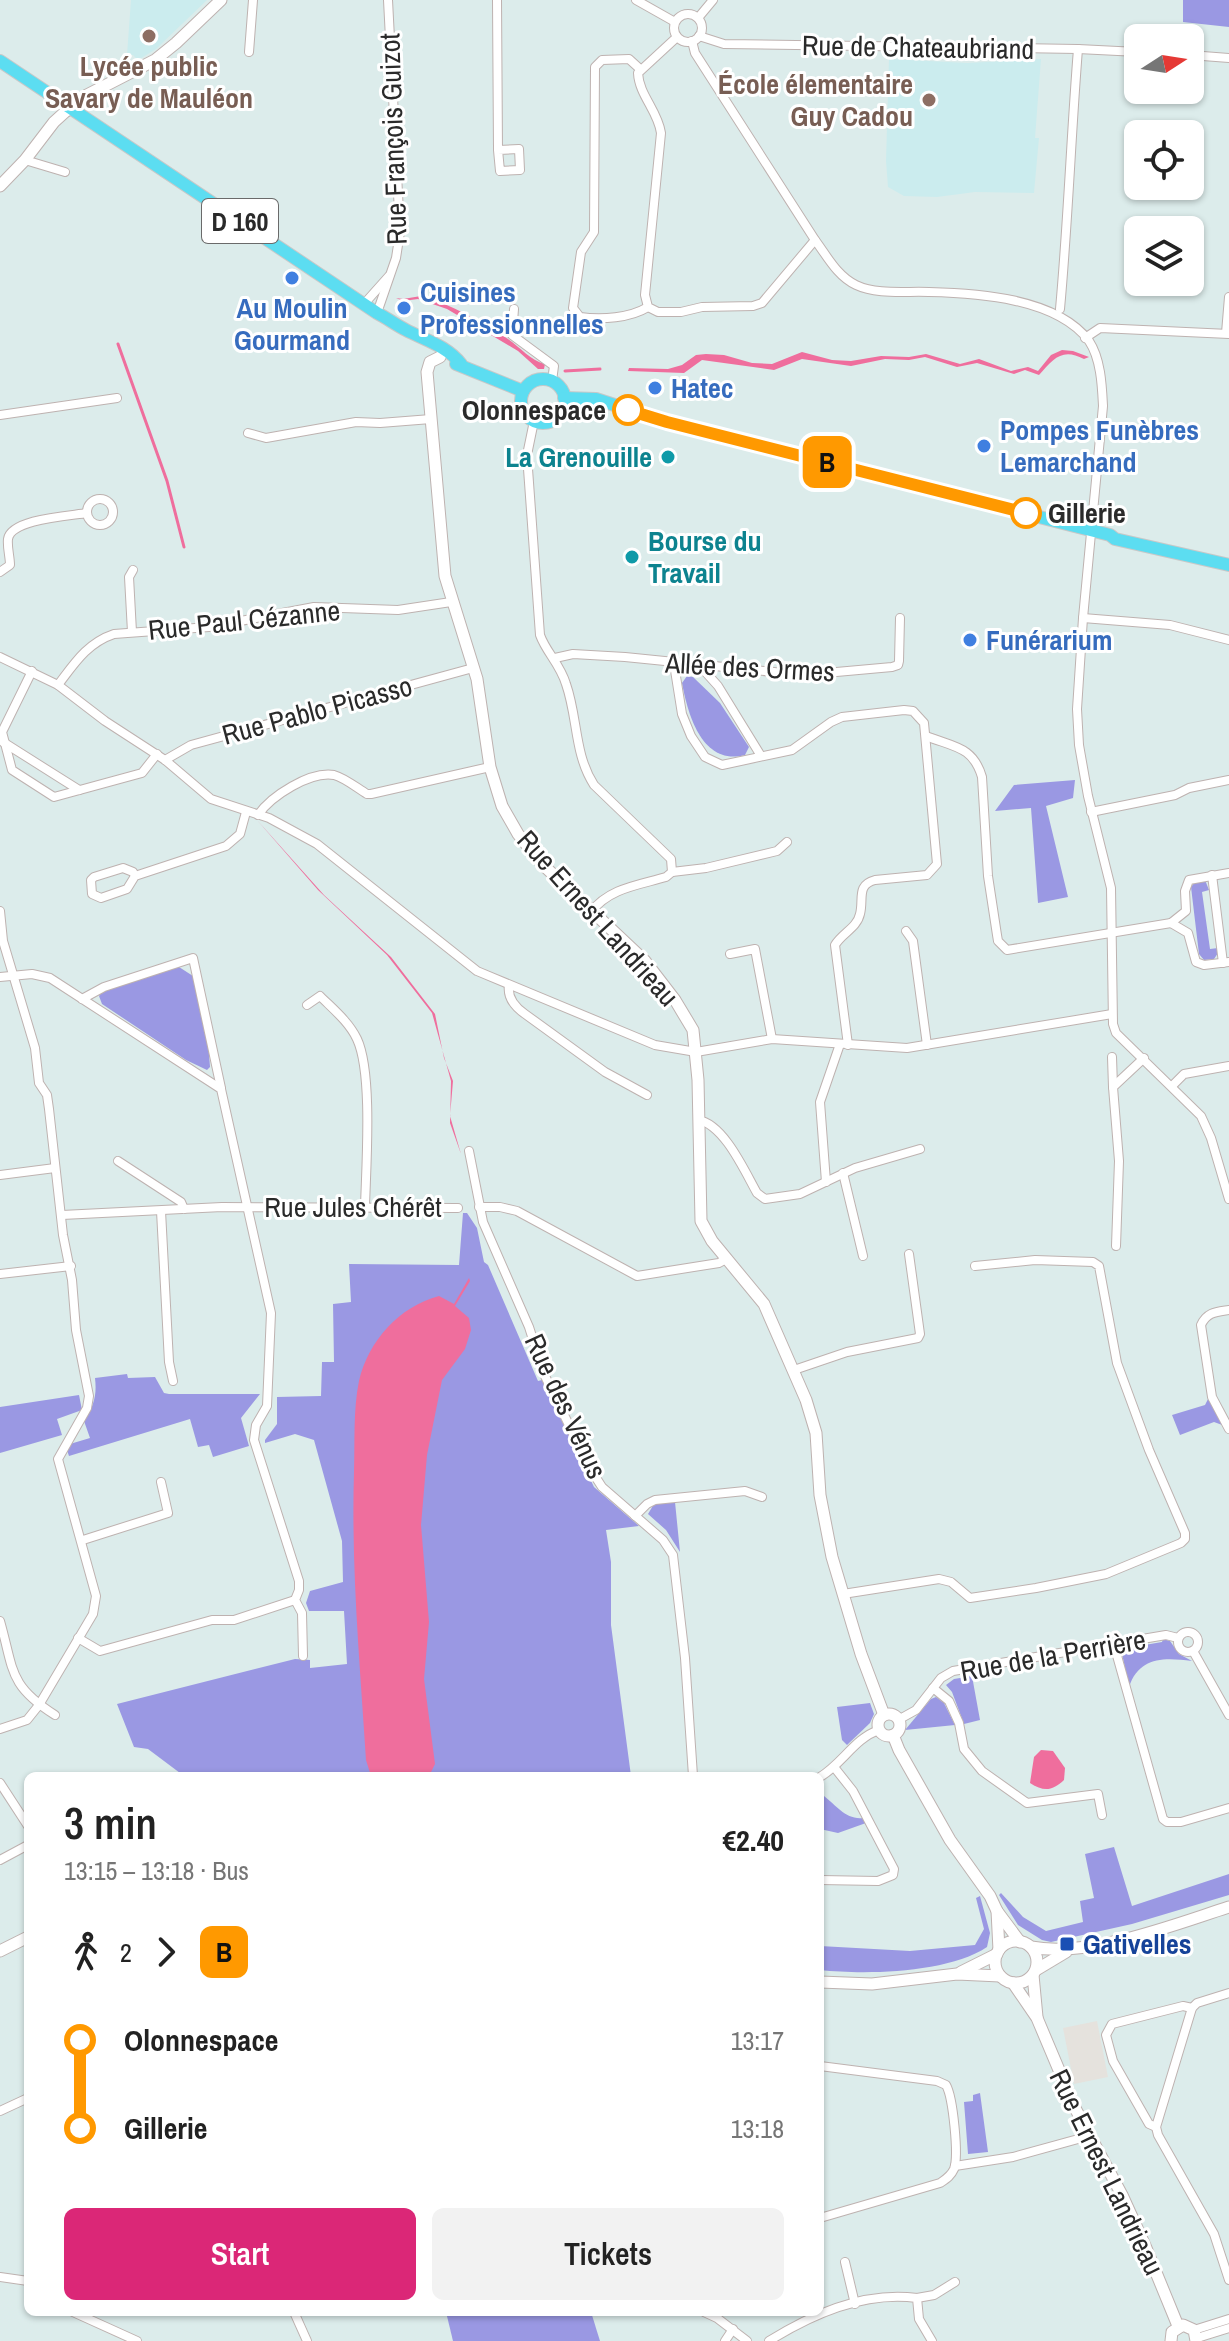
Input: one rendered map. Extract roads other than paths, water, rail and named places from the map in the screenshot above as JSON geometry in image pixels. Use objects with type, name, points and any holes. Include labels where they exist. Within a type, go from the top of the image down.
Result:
[{"type":"main road","name":"D 160","points":[[0,61],[410,332],[419,343],[440,357],[523,391]]},
{"type":"main road","points":[[410,332],[423,336],[461,364]]},
{"type":"main road","points":[[535,381],[552,381],[560,388],[564,398],[563,409],[556,418],[546,423],[534,421],[522,409],[523,391],[535,381]]},
{"type":"main road","points":[[564,398],[596,399],[667,422],[1091,530],[1115,539],[1229,565]]},
{"type":"street","points":[[0,186],[54,122],[87,95],[155,60],[221,0]]},
{"type":"street","points":[[249,52],[253,0]]},
{"type":"street","name":"Rue François Guizot","points":[[377,313],[396,258],[400,232],[388,0]]},
{"type":"street","points":[[497,0],[498,150]]},
{"type":"street","points":[[636,0],[675,22]]},
{"type":"street","points":[[698,18],[713,0]]},
{"type":"street","points":[[696,38],[684,41],[677,37],[674,30],[675,22],[685,14],[698,18]]},
{"type":"street","points":[[698,18],[701,27],[695,53],[815,240],[842,276],[860,287],[883,291],[972,294],[1021,303],[1059,316],[1085,338],[1095,355],[1102,387],[1083,618],[1078,727],[1091,812],[1111,888],[1114,1028],[1194,1107],[1207,1127],[1229,1199]]},
{"type":"street","points":[[640,69],[677,37]]},
{"type":"street","name":"Rue de Chateaubriand","points":[[696,38],[724,44],[1124,51]]},
{"type":"street","points":[[1060,309],[1078,49]]},
{"type":"street","points":[[1204,56],[1229,58]]},
{"type":"street","points":[[648,307],[639,312],[605,318],[580,317],[573,308],[581,252],[594,232],[595,67],[602,60],[629,59],[640,69],[640,86],[657,116],[661,133],[645,295],[648,307],[658,312],[681,312],[702,307],[762,303],[815,240]]},
{"type":"street","points":[[25,160],[65,172]]},
{"type":"street","name":"Rue François Guizot","points":[[364,304],[389,276]]},
{"type":"street","points":[[1085,338],[1100,328],[1227,334],[1229,297]]},
{"type":"street","points":[[514,309],[512,335],[554,366],[552,381]]},
{"type":"street","name":"Rue Ernest Landrieau","points":[[440,357],[430,362],[427,372],[444,568],[451,602],[479,689],[490,767],[502,806],[524,843],[591,912],[634,949],[675,1000],[693,1030],[701,1221],[706,1234],[764,1304],[794,1370],[816,1433],[823,1513],[843,1594],[884,1715]]},
{"type":"street","points":[[0,415],[117,398]]},
{"type":"street","points":[[248,433],[266,438],[356,422],[431,419]]},
{"type":"street","points":[[534,421],[527,455],[538,627],[545,647],[555,658],[568,689],[579,753],[587,774],[594,785],[671,859],[672,872]]},
{"type":"street","points":[[0,572],[10,565],[9,534],[18,526],[87,513]]},
{"type":"street","name":"Rue Paul Cézanne","points":[[132,632],[129,577],[133,570]]},
{"type":"street","name":"Rue Paul Cézanne","points":[[58,685],[85,651],[97,641],[114,634],[209,627],[314,607],[398,610],[451,602]]},
{"type":"street","name":"Allée des Ormes","points":[[555,658],[573,654],[816,675],[892,667],[899,661],[900,618]]},
{"type":"street","points":[[1083,618],[1170,625],[1229,640]]},
{"type":"street","points":[[0,657],[58,685],[105,721],[157,754],[211,799],[291,828],[317,844],[477,971],[667,1049],[696,1052],[772,1039],[893,1048],[1112,1014]]},
{"type":"street","points":[[674,664],[682,714],[691,736],[705,757],[722,765],[792,750],[842,717],[904,710],[913,711],[922,719],[937,864],[927,875],[868,881],[861,891],[860,917],[835,945],[844,1045],[820,1102],[826,1182]]},
{"type":"street","points":[[700,666],[718,686],[761,756]]},
{"type":"street","name":"Rue Pablo Picasso","points":[[165,760],[191,745],[473,668]]},
{"type":"street","points":[[32,671],[2,732],[12,770],[54,797],[142,773],[157,754]]},
{"type":"street","points":[[926,736],[968,753],[978,762],[982,777],[988,876],[997,935],[1007,950],[1171,923],[1186,911],[1186,884],[1195,877],[1229,873]]},
{"type":"street","points":[[2,741],[79,790]]},
{"type":"street","points":[[258,815],[273,799],[293,786],[328,775],[340,777],[371,794],[490,767]]},
{"type":"street","points":[[1091,812],[1175,795],[1198,786],[1229,780]]},
{"type":"street","points":[[135,876],[123,868],[94,877],[91,880],[92,894],[101,898],[127,889],[135,876],[226,846],[240,834],[246,812]]},
{"type":"street","points":[[591,912],[608,895],[666,877],[672,872],[706,868],[777,851],[787,842]]},
{"type":"street","points":[[1171,923],[1188,933],[1196,962],[1204,965],[1226,962],[1212,875]]},
{"type":"street","points":[[0,911],[3,941],[35,1048],[39,1083],[47,1095],[63,1235],[71,1266],[76,1330],[89,1403],[58,1459],[83,1540],[96,1596],[93,1614],[39,1705],[27,1720],[0,1729]]},
{"type":"street","points":[[906,931],[913,941],[927,1045]]},
{"type":"street","points":[[730,954],[755,949],[772,1039]]},
{"type":"street","points":[[82,999],[104,987],[193,958],[271,1318],[267,1406],[256,1425],[254,1440],[299,1581],[295,1600]]},
{"type":"street","points":[[0,977],[32,974],[50,978],[221,1089]]},
{"type":"street","points":[[509,985],[510,997],[525,1014],[605,1072],[647,1095]]},
{"type":"street","points":[[307,1005],[320,996],[353,1032],[362,1052],[365,1075],[365,1207]]},
{"type":"street","points":[[1112,1057],[1119,1161],[1116,1246]]},
{"type":"street","points":[[1113,1087],[1144,1058]]},
{"type":"street","points":[[1172,1086],[1184,1074],[1229,1066]]},
{"type":"street","points":[[698,1120],[703,1120],[722,1136],[761,1197],[793,1196],[843,1173],[920,1149]]},
{"type":"street","name":"Rue des Vénus","points":[[469,1151],[479,1207],[503,1270],[529,1327],[544,1374],[591,1470],[602,1487],[669,1547],[675,1564],[693,1772]]},
{"type":"street","points":[[118,1161],[181,1202],[184,1209]]},
{"type":"street","points":[[0,1175],[55,1168]]},
{"type":"street","points":[[843,1173],[863,1256]]},
{"type":"street","name":"Rue Jules Chérêt","points":[[62,1215],[248,1207],[458,1208]]},
{"type":"street","points":[[479,1207],[517,1211],[637,1276],[719,1263],[726,1259]]},
{"type":"street","points":[[161,1211],[169,1362],[173,1381]]},
{"type":"street","points":[[794,1370],[847,1352],[918,1338],[920,1334],[909,1254]]},
{"type":"street","points":[[843,1594],[939,1579],[951,1582],[970,1598],[1036,1588],[1112,1572],[1185,1539],[1117,1363],[1099,1266],[1093,1262],[1035,1260],[975,1266]]},
{"type":"street","points":[[0,1274],[71,1266]]},
{"type":"street","points":[[1229,1310],[1211,1313],[1201,1325],[1212,1397],[1229,1429]]},
{"type":"street","points":[[83,1540],[168,1513],[161,1482]]},
{"type":"street","points":[[635,1516],[655,1500],[745,1491],[762,1497]]},
{"type":"street","points":[[78,1638],[100,1651],[212,1620],[234,1620],[295,1600]]},
{"type":"street","points":[[295,1600],[302,1613],[303,1656]]},
{"type":"street","points":[[0,1621],[9,1663],[17,1682],[39,1705],[55,1715]]},
{"type":"street","points":[[1182,1633],[1193,1633],[1198,1642],[1193,1651],[1181,1650],[1178,1638],[1182,1633]]},
{"type":"street","name":"Rue de la Perrière","points":[[898,1720],[916,1710],[933,1688],[953,1671],[1166,1635],[1178,1638]]},
{"type":"street","points":[[1114,1645],[1163,1819],[1181,1822],[1229,1808]]},
{"type":"street","points":[[1193,1651],[1229,1715]]},
{"type":"street","points":[[933,1688],[949,1701],[959,1723],[964,1749],[982,1771],[1027,1803],[1098,1794],[1102,1815]]},
{"type":"street","points":[[884,1715],[893,1715],[898,1720],[899,1728],[893,1735],[885,1735],[879,1730],[879,1721],[884,1715]]},
{"type":"street","points":[[824,1774],[865,1736],[879,1730]]},
{"type":"street","points":[[893,1735],[925,1799],[957,1851],[986,1887],[997,1911],[1037,1957],[1034,1973]]},
{"type":"street","points":[[824,1880],[878,1881],[893,1875],[894,1869],[853,1791],[834,1767]]},
{"type":"street","points":[[0,1783],[24,1820]]},
{"type":"street","points":[[0,1860],[24,1847]]},
{"type":"street","points":[[824,1982],[886,1983],[957,1974],[1000,1976],[1020,1983],[1069,1950],[1160,1929],[1229,1907]]},
{"type":"street","points":[[997,1911],[998,1952],[995,1962],[1000,1976]]},
{"type":"street","points":[[0,1951],[24,1939]]},
{"type":"street","points":[[957,1974],[1012,1942],[1069,1950]]},
{"type":"street","name":"Rue Ernest Landrieau","points":[[1034,1973],[1037,2018]]},
{"type":"street","name":"Rue Ernest Landrieau","points":[[1013,1983],[1037,2018],[1064,2084],[1122,2195],[1178,2326]]},
{"type":"street","points":[[1229,1993],[1197,2003],[1192,2008],[1156,2127],[1214,2234],[1229,2280]]},
{"type":"street","points":[[1156,2127],[1149,2124],[1113,2061],[1106,2035],[1112,2024],[1183,2006],[1192,2008]]},
{"type":"street","points":[[824,2067],[937,2081],[946,2085],[950,2097],[955,2166],[940,2183],[824,2217]]},
{"type":"street","points":[[0,2111],[24,2100]]},
{"type":"street","points":[[955,2166],[994,2162],[1089,2136]]},
{"type":"street","points":[[845,2262],[855,2304]]},
{"type":"street","points":[[0,2277],[24,2280]]},
{"type":"street","points":[[824,2312],[894,2297],[934,2295],[955,2282]]},
{"type":"street","points":[[917,2298],[919,2319],[932,2341]]},
{"type":"street","points":[[82,2316],[137,2341]]},
{"type":"street","points":[[296,2316],[307,2341]]},
{"type":"street","points":[[711,2316],[747,2341]]},
{"type":"street","points":[[769,2341],[812,2316]]},
{"type":"street","points":[[1196,2336],[1229,2319]]},
{"type":"street","points":[[1171,2341],[1172,2332],[1178,2326],[1187,2325],[1196,2336]]},
{"type":"street","points":[[1196,2336],[1229,2328]]},
{"type":"street","points":[[725,2341],[733,2329]]},
{"type":"waterway","points":[[118,344],[167,481],[184,547]]},
{"type":"waterway","points":[[565,371],[600,369]]},
{"type":"place","name":"Lycée public Savary de Mauléon","points":[[149,36]]},
{"type":"place","name":"École élementaire Guy Cadou","points":[[929,100]]},
{"type":"place","name":"Au Moulin Gourmand","points":[[292,278]]},
{"type":"place","name":"Cuisines Professionnelles","points":[[404,308]]},
{"type":"place","name":"Hatec","points":[[655,388]]},
{"type":"place","name":"Olonnespace","points":[[628,410]]},
{"type":"place","name":"Pompes Funèbres Lemarchand","points":[[984,446]]},
{"type":"place","name":"La Grenouille","points":[[668,457]]},
{"type":"place","name":"Gillerie","points":[[1026,513]]},
{"type":"place","name":"Bourse du Travail","points":[[632,557]]},
{"type":"place","name":"Funérarium","points":[[970,640]]},
{"type":"place","name":"Gativelles","points":[[1067,1944]]}]
